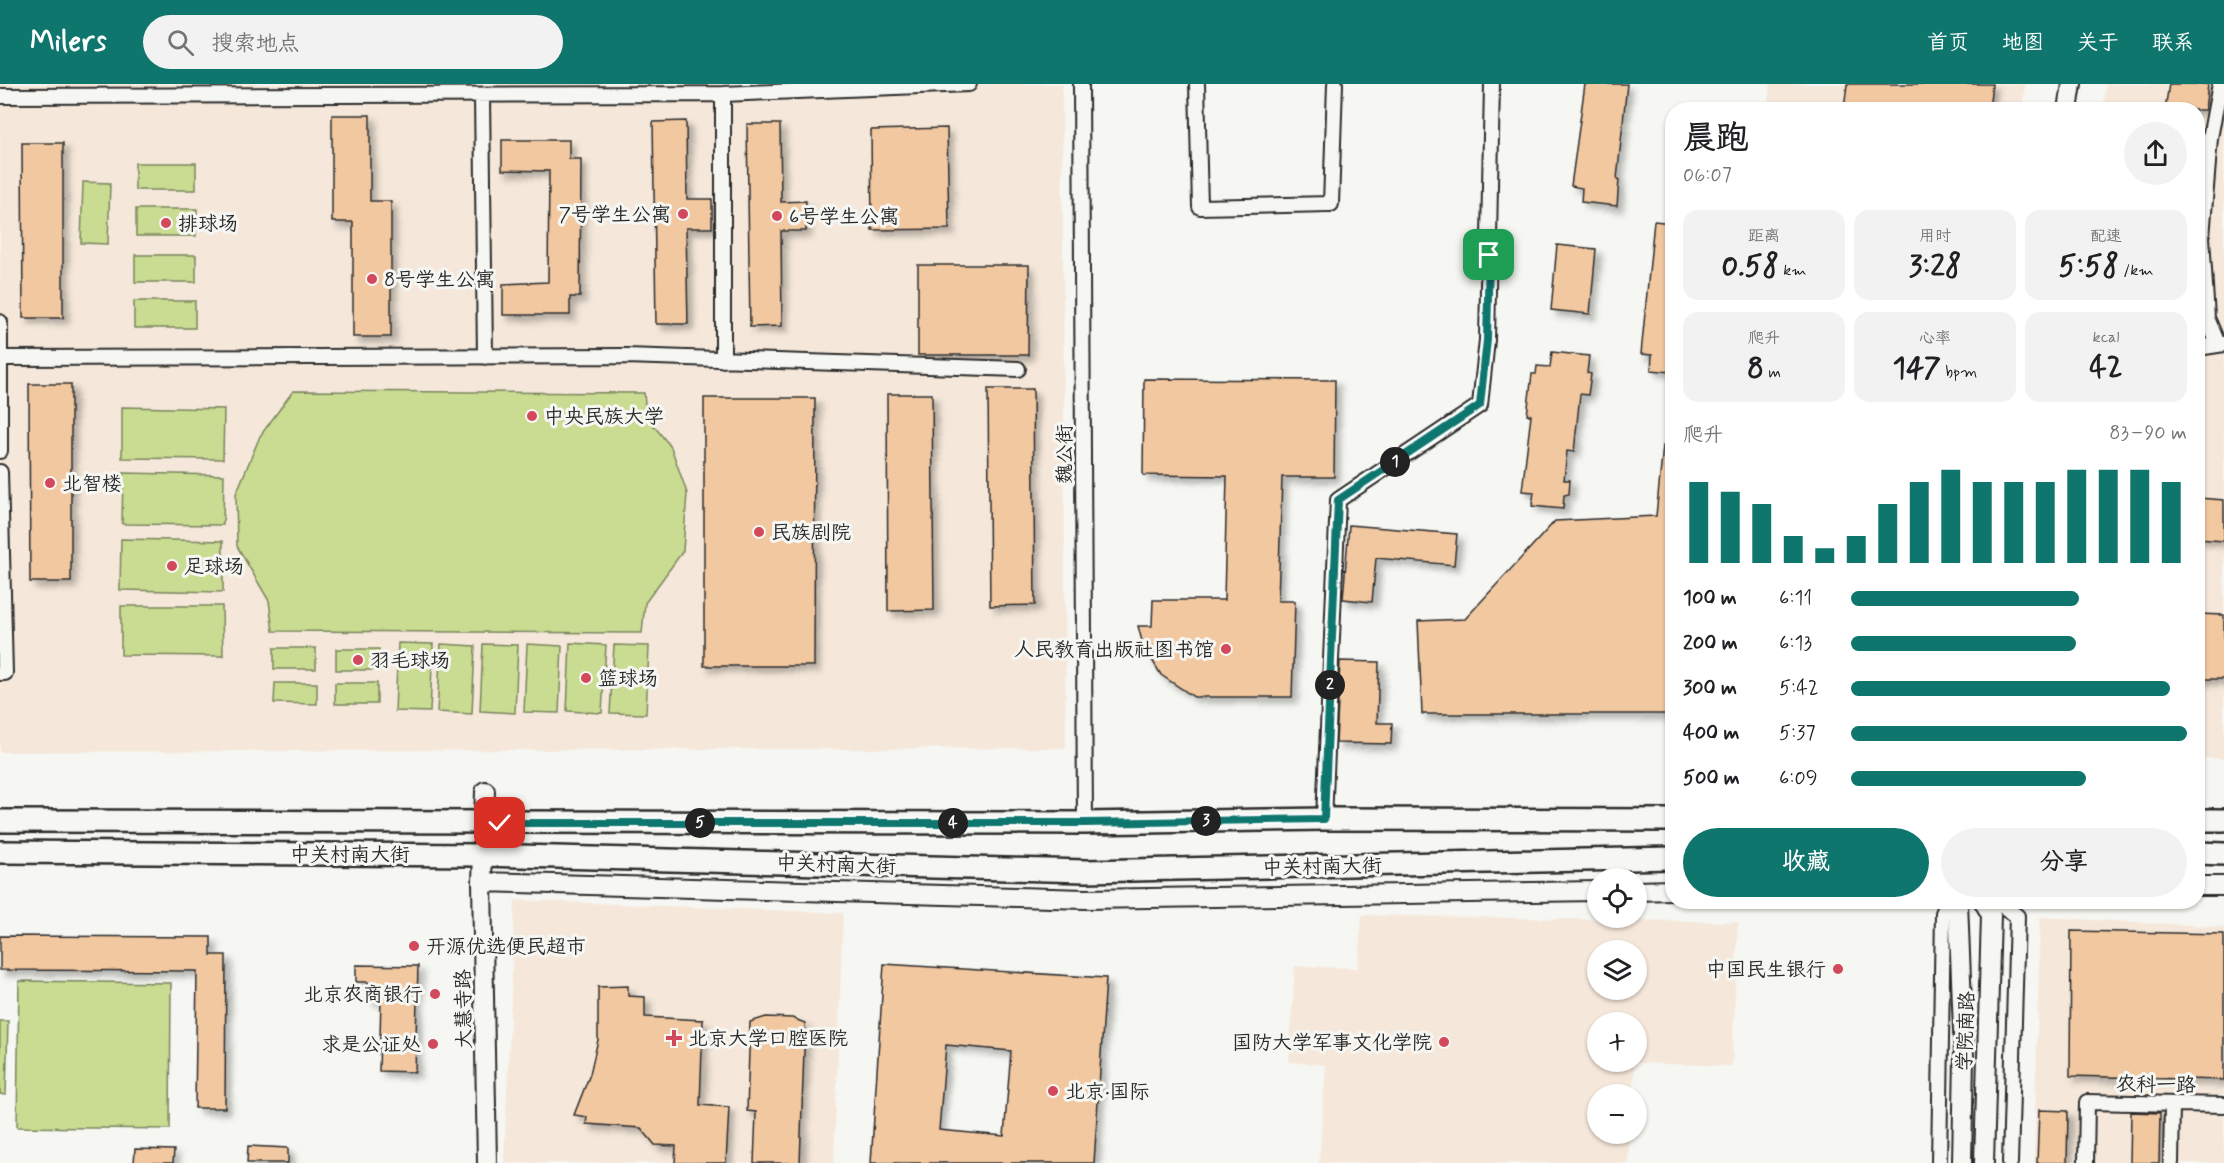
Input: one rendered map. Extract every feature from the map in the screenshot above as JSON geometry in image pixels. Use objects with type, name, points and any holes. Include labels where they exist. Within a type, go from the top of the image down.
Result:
[{"type":"main road","name":"中关村南大街","points":[[0,821],[1085,823],[1324,819],[1665,820]]},
{"type":"main road","points":[[2205,820],[2224,820]]},
{"type":"main road","name":"中关村南大街","points":[[0,852],[483,855],[1086,870],[1665,858]]},
{"type":"main road","points":[[2205,854],[2224,854]]},
{"type":"street","points":[[0,96],[723,94],[847,86],[969,84]]},
{"type":"street","name":"魏公街","points":[[1081,84],[1085,823]]},
{"type":"street","points":[[1197,84],[1200,207],[1331,204],[1335,84]]},
{"type":"street","points":[[1324,819],[1338,500],[1480,405],[1487,340],[1492,84]]},
{"type":"street","points":[[2069,102],[2072,84]]},
{"type":"street","points":[[2205,200],[2210,138],[2221,93]]},
{"type":"street","points":[[723,94],[723,360]]},
{"type":"street","points":[[482,95],[485,357]]},
{"type":"street","points":[[2205,286],[2207,318],[2221,344],[2205,347]]},
{"type":"street","points":[[0,322],[0,451]]},
{"type":"street","points":[[0,358],[626,356],[1018,369]]},
{"type":"street","points":[[0,472],[5,673],[0,673]]},
{"type":"street","name":"大慧寺路","points":[[485,791],[482,882],[487,1163]]},
{"type":"street","name":"中关村南大街","points":[[482,882],[1085,899],[1587,891]]},
{"type":"street","points":[[2205,886],[2224,886]]},
{"type":"street","points":[[1647,891],[1665,890]]},
{"type":"street","points":[[1940,1163],[1945,909]]},
{"type":"street","name":"学院南路","points":[[1958,909],[1964,1056],[1962,1163]]},
{"type":"street","name":"学院南路","points":[[1984,1163],[1991,915],[1988,909]]},
{"type":"street","points":[[2007,909],[2017,916],[2010,1163]]},
{"type":"street","name":"农科一路","points":[[2086,1163],[2087,1102],[2224,1105]]},
{"type":"street","points":[[2170,1163],[2172,1104]]},
{"type":"shaded area","name":"中央民族大学","points":[[0,84],[1062,84],[1066,748],[0,752]]},
{"type":"shaded area","points":[[1770,84],[2025,84],[2023,102],[1768,102]]},
{"type":"shaded area","points":[[2106,84],[2224,84],[2224,759],[2205,758],[2205,102],[2104,102]]},
{"type":"shaded area","name":"北京大学口腔医院","points":[[515,900],[843,913],[834,1163],[504,1163]]},
{"type":"shaded area","name":"国防大学军事文化学院","points":[[1362,915],[1587,919],[1587,928],[1647,928],[1647,920],[1738,922],[1732,1066],[1647,1063],[1647,1012],[1587,1012],[1587,1072],[1634,1072],[1633,1084],[1587,1084],[1587,1144],[1629,1144],[1628,1163],[1319,1163],[1326,1065],[1289,1062],[1295,966],[1358,968]]},
{"type":"shaded area","points":[[2040,917],[2224,927],[2224,1163],[2034,1163]]},
{"type":"green space","name":"排球场","points":[[135,163],[196,163],[196,190],[135,190]]},
{"type":"green space","points":[[83,182],[110,183],[108,244],[81,243]]},
{"type":"green space","name":"排球场","points":[[136,209],[197,209],[196,236],[136,236]]},
{"type":"green space","name":"排球场","points":[[135,255],[196,255],[196,282],[135,282]]},
{"type":"green space","points":[[134,301],[195,301],[195,328],[134,328]]},
{"type":"green space","points":[[293,391],[644,393],[646,416],[671,447],[687,493],[683,551],[645,603],[642,633],[273,631],[269,601],[237,546],[236,494],[260,436]]},
{"type":"green space","points":[[122,407],[224,409],[223,459],[122,458]]},
{"type":"green space","name":"足球场","points":[[123,473],[224,475],[223,525],[122,524]]},
{"type":"green space","name":"足球场","points":[[121,539],[223,541],[223,592],[120,590]]},
{"type":"green space","name":"足球场","points":[[121,606],[222,606],[223,656],[121,655]]},
{"type":"green space","points":[[398,643],[433,644],[430,712],[395,711]]},
{"type":"green space","name":"篮球场","points":[[570,643],[606,645],[602,713],[567,711]]},
{"type":"green space","points":[[441,644],[475,646],[472,714],[437,712]]},
{"type":"green space","points":[[483,644],[518,645],[515,713],[480,711]]},
{"type":"green space","name":"篮球场","points":[[527,644],[562,646],[559,713],[524,712]]},
{"type":"green space","name":"篮球场","points":[[614,645],[649,646],[646,714],[610,713]]},
{"type":"green space","name":"羽毛球场","points":[[274,648],[316,648],[316,669],[274,669]]},
{"type":"green space","name":"羽毛球场","points":[[336,649],[379,649],[379,670],[336,670]]},
{"type":"green space","name":"羽毛球场","points":[[275,683],[317,683],[317,704],[274,703]]},
{"type":"green space","name":"羽毛球场","points":[[335,683],[377,683],[377,704],[335,704]]},
{"type":"green space","points":[[19,981],[171,983],[170,1129],[17,1127]]},
{"type":"green space","points":[[0,1021],[8,1021],[6,1095],[0,1094]]},
{"type":"building","points":[[1585,84],[1627,84],[1617,179],[1619,180],[1617,206],[1581,202],[1582,188],[1571,186]]},
{"type":"building","points":[[1847,84],[1992,84],[1990,102],[1845,102]]},
{"type":"building","points":[[2169,84],[2208,84],[2205,110],[2205,102],[2166,102]]},
{"type":"building","name":"8号学生公寓","points":[[332,115],[370,115],[370,201],[391,201],[391,337],[353,337],[353,222],[332,222]]},
{"type":"building","name":"7号学生公寓","points":[[686,121],[687,199],[712,199],[712,228],[686,228],[688,324],[656,324],[653,122]]},
{"type":"building","name":"6号学生公寓","points":[[747,124],[780,124],[781,202],[806,201],[806,231],[781,231],[782,326],[750,327]]},
{"type":"building","points":[[947,128],[949,229],[872,230],[871,130]]},
{"type":"building","points":[[502,140],[569,140],[569,159],[581,159],[580,297],[570,297],[570,315],[503,315],[503,284],[548,282],[549,171],[502,170]]},
{"type":"building","points":[[22,143],[63,143],[63,318],[23,318]]},
{"type":"building","points":[[1654,221],[1665,222],[1665,371],[1651,370],[1652,355],[1641,354]]},
{"type":"building","points":[[1557,245],[1596,249],[1590,314],[1551,310]]},
{"type":"building","points":[[918,265],[1029,265],[1028,355],[918,355]]},
{"type":"building","points":[[1552,352],[1589,356],[1587,373],[1591,374],[1588,395],[1580,394],[1574,452],[1567,451],[1564,480],[1570,480],[1569,494],[1564,495],[1563,509],[1532,506],[1534,492],[1522,491],[1531,415],[1527,415],[1532,374],[1536,374],[1537,366],[1550,367]]},
{"type":"building","points":[[1144,379],[1335,380],[1334,477],[1282,477],[1278,601],[1295,601],[1292,697],[1194,697],[1161,675],[1143,645],[1138,626],[1152,626],[1153,600],[1224,600],[1227,476],[1143,475]]},
{"type":"building","name":"北智楼","points":[[29,384],[71,384],[71,582],[30,582]]},
{"type":"building","points":[[988,389],[1033,389],[1035,605],[990,606]]},
{"type":"building","points":[[887,394],[932,394],[934,610],[888,611]]},
{"type":"building","name":"民族剧院","points":[[704,398],[815,398],[814,666],[704,666]]},
{"type":"building","points":[[1663,446],[1665,446],[1665,714],[1422,714],[1418,621],[1465,619],[1555,521],[1656,516]]},
{"type":"building","points":[[2205,499],[2224,500],[2224,541],[2205,540]]},
{"type":"building","points":[[1349,525],[1457,534],[1454,565],[1376,558],[1372,602],[1343,599]]},
{"type":"building","points":[[2205,614],[2224,615],[2224,679],[2205,679]]},
{"type":"building","points":[[1340,661],[1379,662],[1377,723],[1392,723],[1391,744],[1336,743]]},
{"type":"building","points":[[2071,931],[2224,934],[2224,1080],[2070,1076]]},
{"type":"building","points":[[0,936],[211,937],[211,955],[226,955],[225,1108],[195,1108],[197,971],[0,970]]},
{"type":"building","name":"北京·国际","points":[[884,964],[1106,978],[1094,1163],[871,1163]],"holes":[[[946,1045],[1011,1051],[1004,1136],[939,1130]]]},
{"type":"building","points":[[356,965],[418,966],[415,1072],[379,1071],[381,1000],[368,999],[368,982],[356,982]]},
{"type":"building","points":[[628,986],[628,996],[645,997],[645,1017],[703,1020],[700,1105],[729,1107],[726,1163],[675,1163],[676,1146],[655,1145],[641,1128],[586,1124],[587,1117],[574,1115],[590,1074],[598,1040],[598,987]]},
{"type":"building","points":[[766,1017],[792,1018],[805,1023],[800,1163],[754,1163],[756,1112],[747,1111],[750,1022]]},
{"type":"building","points":[[2039,1110],[2068,1111],[2067,1163],[2037,1163]]},
{"type":"building","points":[[2131,1112],[2160,1113],[2159,1163],[2130,1163]]},
{"type":"building","points":[[248,1146],[288,1148],[288,1163],[247,1163]]},
{"type":"building","points":[[135,1149],[174,1150],[173,1163],[134,1163]]},
{"type":"place","name":"7号学生公寓","points":[[683,214]]},
{"type":"place","name":"6号学生公寓","points":[[777,216]]},
{"type":"place","name":"排球场","points":[[166,223]]},
{"type":"place","name":"8号学生公寓","points":[[372,279]]},
{"type":"place","name":"中央民族大学","points":[[532,416]]},
{"type":"place","name":"北智楼","points":[[50,483]]},
{"type":"place","name":"民族剧院","points":[[759,532]]},
{"type":"place","name":"足球场","points":[[172,566]]},
{"type":"place","name":"人民教育出版社图书馆","points":[[1226,649]]},
{"type":"place","name":"羽毛球场","points":[[358,660]]},
{"type":"place","name":"篮球场","points":[[586,678]]},
{"type":"place","name":"开源优选便民超市","points":[[414,946]]},
{"type":"place","name":"中国民生银行","points":[[1838,969]]},
{"type":"place","name":"北京农商银行","points":[[435,994]]},
{"type":"place","name":"北京大学口腔医院","points":[[674,1038]]},
{"type":"place","name":"国防大学军事文化学院","points":[[1444,1042]]},
{"type":"place","name":"求是公证处","points":[[433,1044]]},
{"type":"place","name":"北京·国际","points":[[1053,1091]]},
{"type":"route","points":[[500,823],[1085,823],[1324,819],[1338,500],[1480,405],[1487,340],[1489,255]]}]
